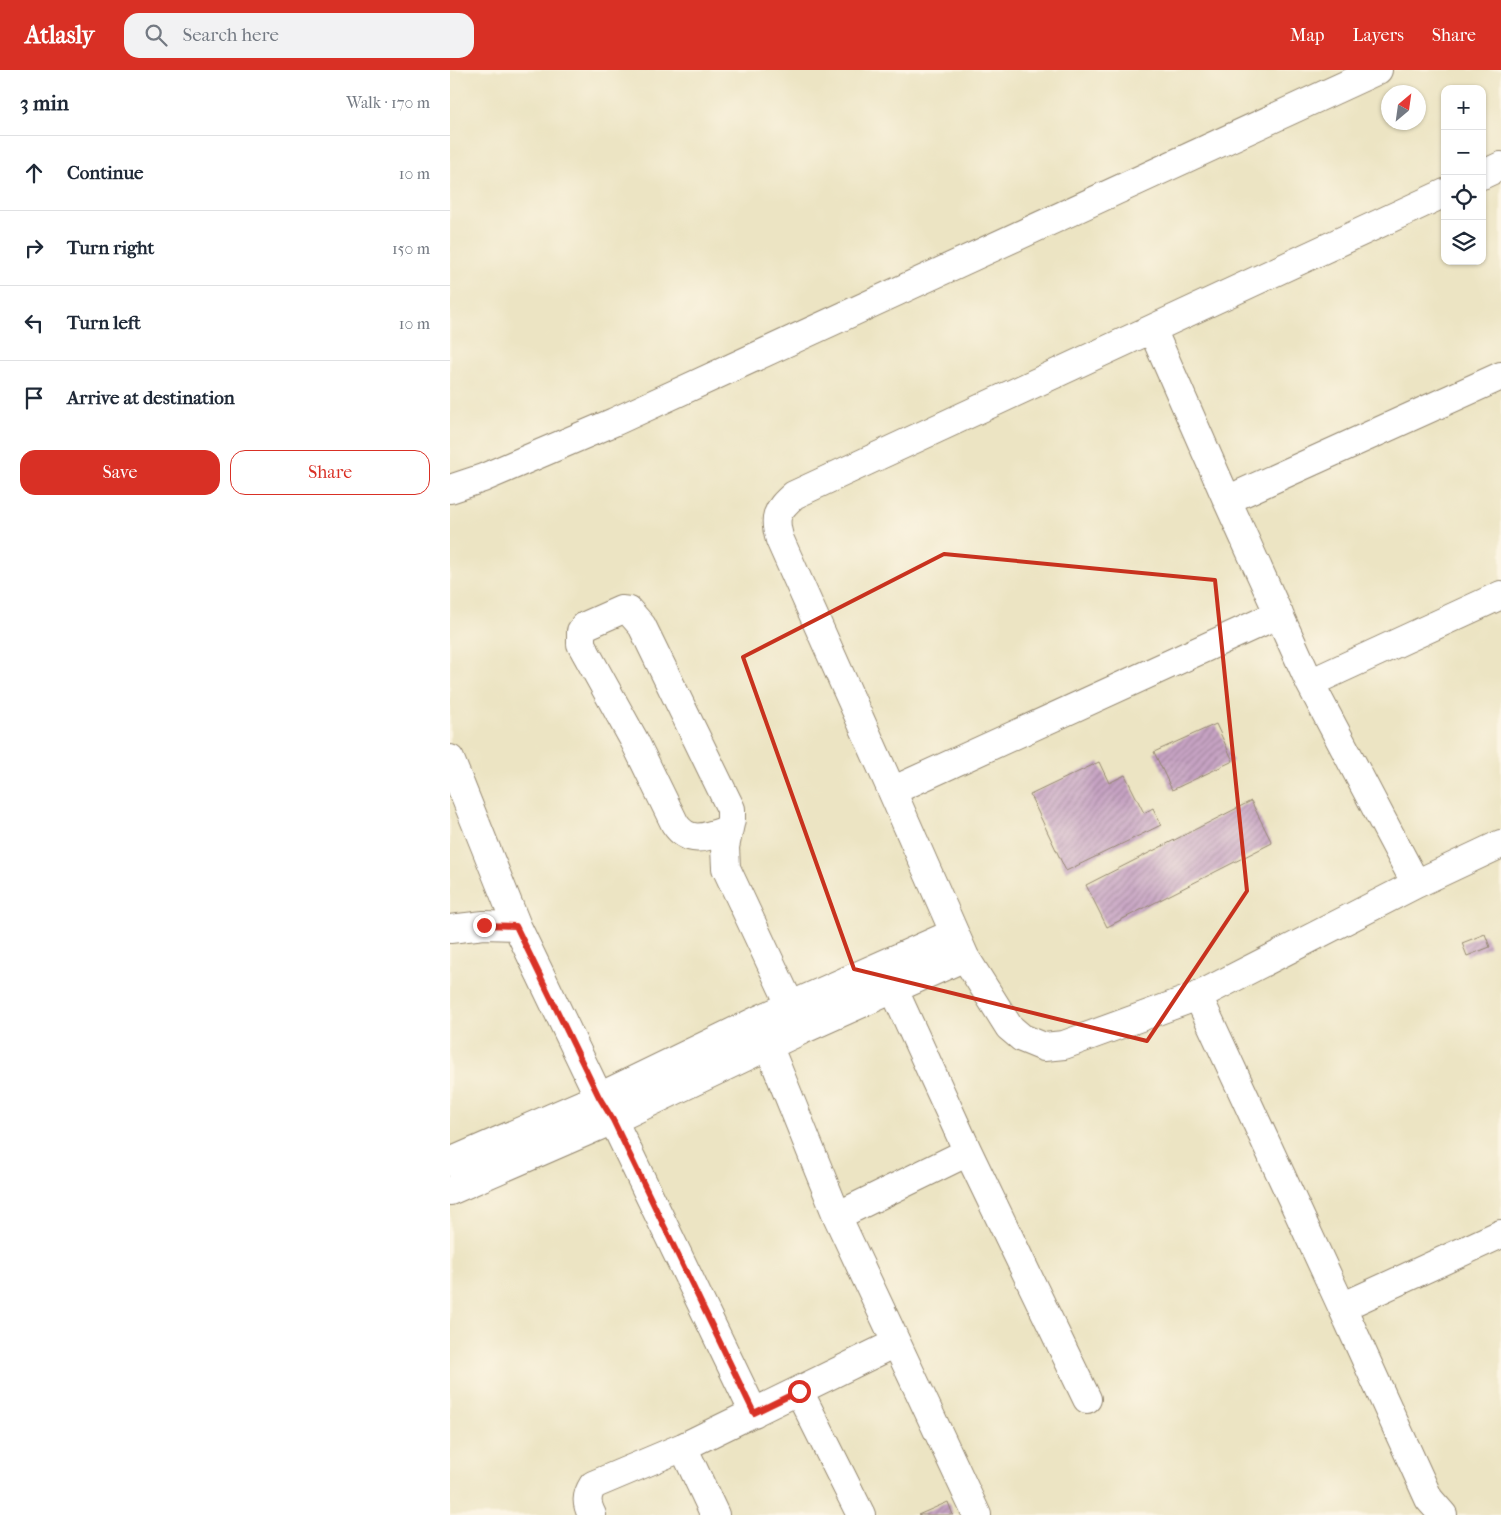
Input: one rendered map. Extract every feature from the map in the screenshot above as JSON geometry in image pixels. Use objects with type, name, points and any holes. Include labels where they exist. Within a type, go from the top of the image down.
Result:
[{"type":"street","points":[[450,489],[483,478],[614,422],[1378,70]]},
{"type":"street","points":[[1486,173],[1501,166]]},
{"type":"street","points":[[1441,194],[794,495],[776,515],[776,528],[960,945],[1009,1027],[1022,1038],[1044,1047],[1064,1046],[1198,996],[1416,884],[1501,844]]},
{"type":"street","points":[[1152,329],[1310,683],[1416,884]]},
{"type":"street","points":[[1227,500],[1501,376]]},
{"type":"street","points":[[1310,683],[1501,596]]},
{"type":"street","points":[[727,830],[704,838],[695,837],[680,831],[675,824],[634,740],[581,644],[581,631],[585,626],[621,610],[629,612],[642,626],[731,809],[731,819],[727,830],[725,847],[726,868],[797,1018]]},
{"type":"street","points":[[892,791],[1279,614]]},
{"type":"street","points":[[450,759],[516,926],[754,1413]]},
{"type":"street","points":[[450,928],[484,925],[516,926]]},
{"type":"street","points":[[450,1162],[606,1108],[769,1046],[797,1018],[881,966],[960,945]]},
{"type":"street","points":[[450,1191],[606,1108],[758,1020],[797,1018],[894,990],[960,945]]},
{"type":"street","points":[[881,966],[1087,1399]]},
{"type":"street","points":[[1198,996],[1429,1499],[1443,1515]]},
{"type":"street","points":[[758,1020],[837,1216],[977,1515]]},
{"type":"street","points":[[837,1216],[968,1152]]},
{"type":"street","points":[[1342,1307],[1501,1234]]},
{"type":"street","points":[[592,1515],[587,1504],[587,1494],[593,1485],[683,1447],[896,1343]]},
{"type":"street","points":[[799,1391],[861,1515]]},
{"type":"street","points":[[683,1447],[715,1515]]},
{"type":"highlighted area","points":[[944,554],[1215,580],[1247,891],[1147,1041],[854,969],[743,657]]},
{"type":"building","points":[[1216,724],[1233,761],[1172,790],[1154,752]]},
{"type":"building","points":[[1099,762],[1109,783],[1125,775],[1144,813],[1153,808],[1161,825],[1066,871],[1030,795]]},
{"type":"building","points":[[1251,801],[1272,843],[1107,927],[1086,885]]},
{"type":"building","points":[[1485,934],[1490,947],[1467,956],[1462,943]]},
{"type":"building","points":[[948,1502],[953,1515],[918,1515]]},
{"type":"route","points":[[484,925],[516,926],[599,1097],[613,1120],[754,1413],[799,1391]]}]
